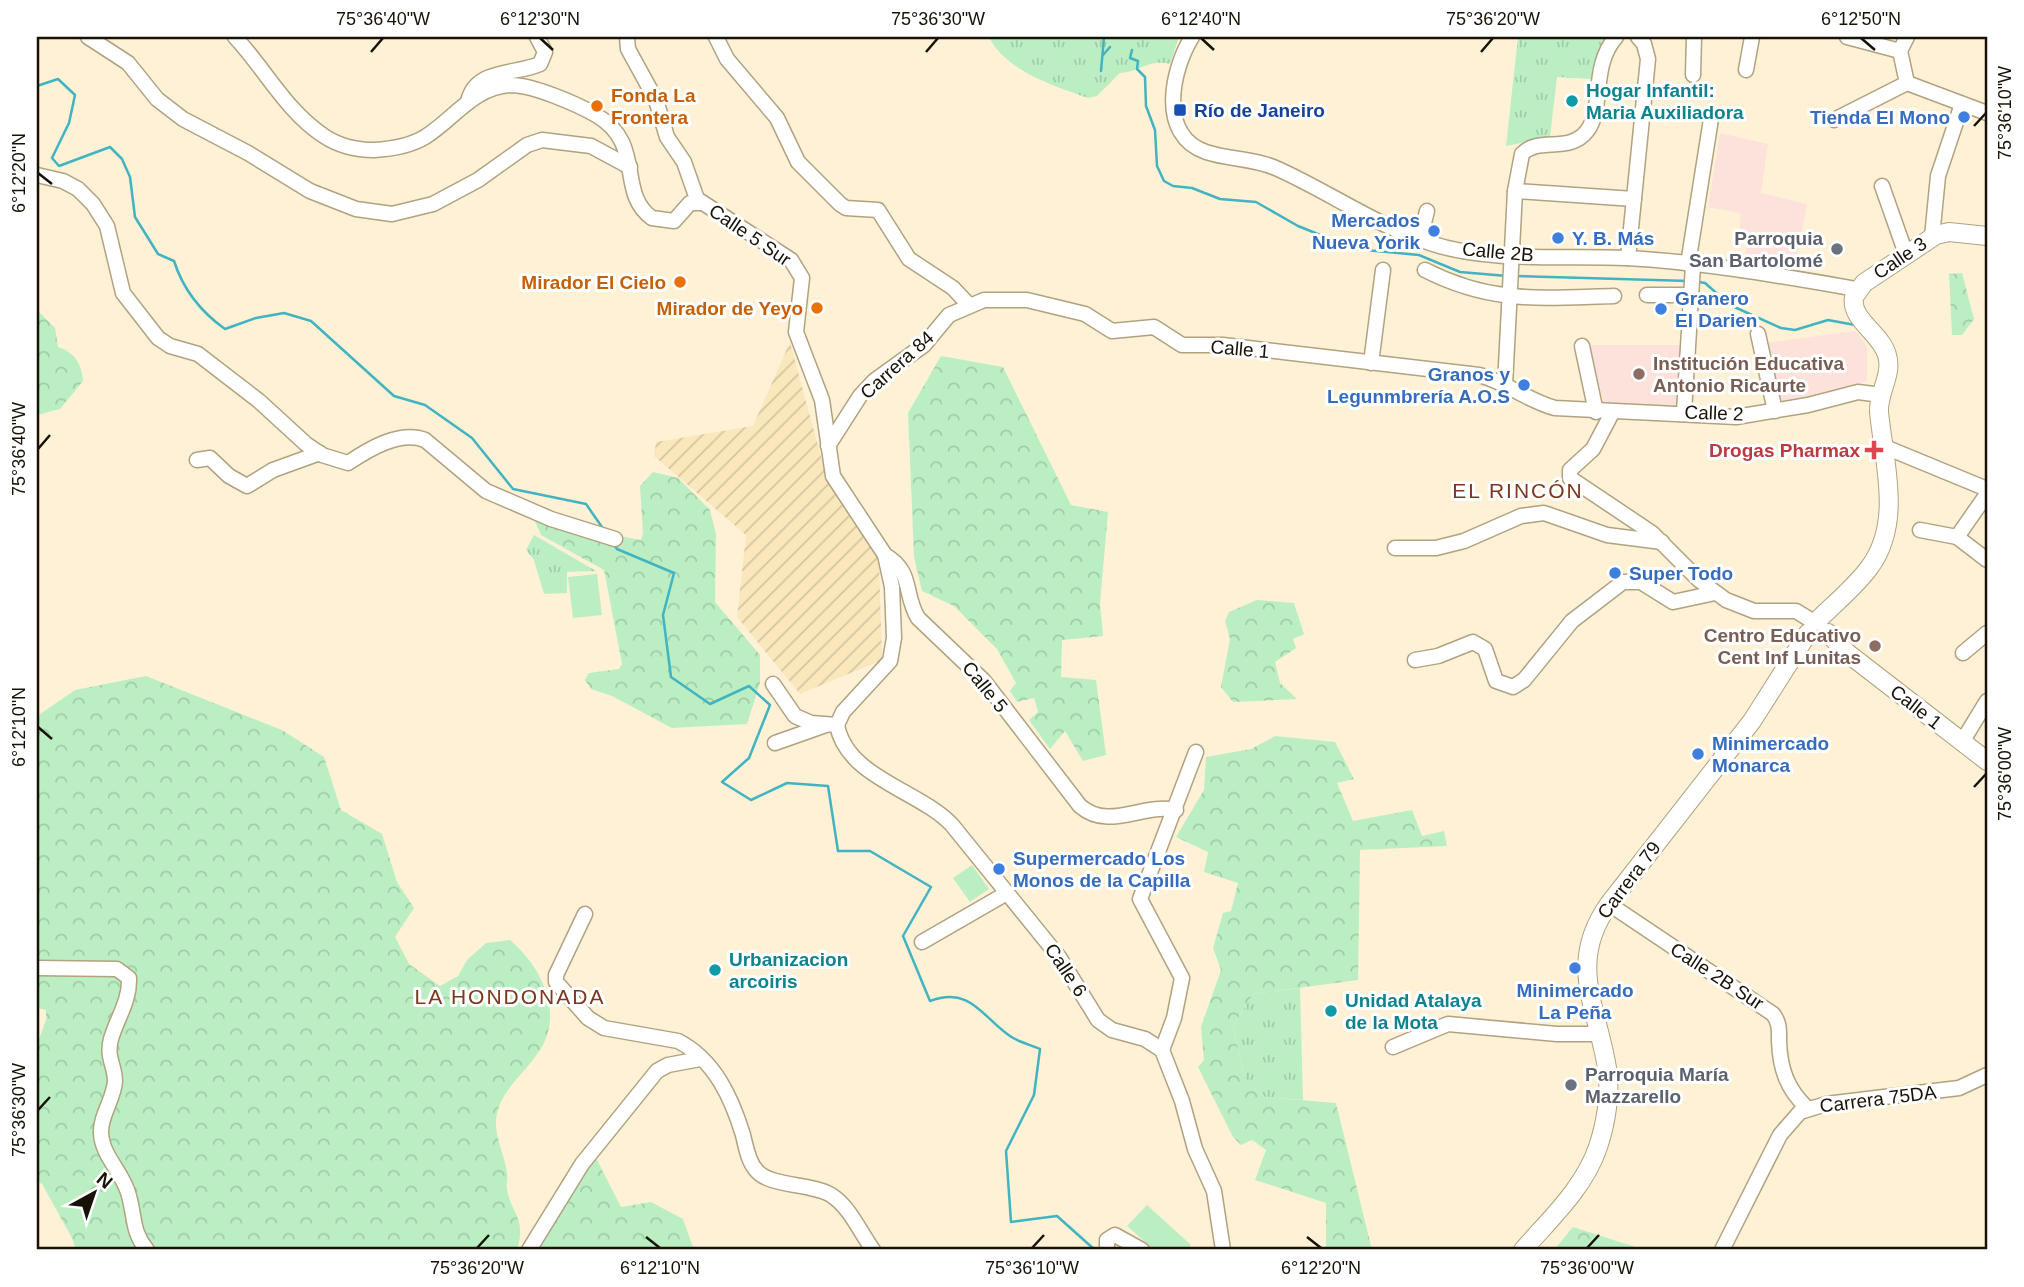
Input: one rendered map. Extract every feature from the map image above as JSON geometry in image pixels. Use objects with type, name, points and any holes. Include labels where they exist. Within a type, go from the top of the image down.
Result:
[{"type":"main road","name":"Calle 3","points":[[1857,289],[1932,237],[1949,232],[1987,236]]},
{"type":"main road","name":"Carrera 79","points":[[1523,1250],[1576,1189],[1598,1146],[1609,1086],[1587,984],[1586,959],[1593,929],[1609,904],[1752,721],[1815,629],[1867,570],[1883,538],[1889,496],[1879,411],[1889,368],[1886,352],[1855,310],[1853,300],[1857,289]]},
{"type":"main road","name":"Calle 1","points":[[1815,629],[1987,761]]},
{"type":"street","points":[[88,37],[128,63],[157,99],[183,119],[248,153],[310,191],[356,209],[393,214],[433,204],[478,180],[527,145],[542,140],[591,145],[630,167]]},
{"type":"street","points":[[235,37],[271,84],[307,123],[328,139],[349,147],[392,149],[413,142],[432,132],[468,102],[509,85],[569,102],[599,116],[617,131],[626,147],[638,203],[652,218],[674,221],[690,203],[701,203]]},
{"type":"street","points":[[468,102],[471,89],[484,79],[540,64],[545,52],[537,37]]},
{"type":"street","name":"Calle 5 Sur","points":[[627,37],[628,49],[656,100],[667,137],[684,162],[701,203],[791,260],[799,270],[801,285],[796,332],[820,389],[835,482],[885,555]]},
{"type":"street","points":[[716,37],[727,60],[776,118],[798,162],[846,208],[877,210],[909,258],[953,288],[969,305]]},
{"type":"street","name":"Calle 2B","points":[[1192,37],[1179,59],[1173,113],[1185,137],[1206,152],[1252,159],[1280,170],[1420,239],[1513,276],[1614,296]]},
{"type":"street","points":[[1505,384],[1513,276],[1515,191],[1522,154],[1528,148],[1569,144],[1587,131],[1592,121],[1599,67],[1616,37]]},
{"type":"street","points":[[1628,258],[1648,60],[1644,44],[1638,37]]},
{"type":"street","points":[[1693,75],[1694,37]]},
{"type":"street","points":[[1746,71],[1752,37]]},
{"type":"street","points":[[1847,37],[1900,51]]},
{"type":"street","points":[[1907,37],[1900,51],[1907,83]]},
{"type":"street","points":[[1834,120],[1907,83],[1987,113]]},
{"type":"street","points":[[1932,237],[1938,176],[1962,104]]},
{"type":"street","points":[[1684,412],[1691,277],[1711,119]]},
{"type":"street","points":[[37,175],[63,181],[93,204],[107,226],[123,293],[158,338],[170,346],[198,354],[320,453],[348,463],[362,453],[413,435],[425,440],[486,491],[551,519],[615,539]]},
{"type":"street","points":[[1882,186],[1906,254]]},
{"type":"street","points":[[1515,191],[1634,199]]},
{"type":"street","points":[[1420,239],[1427,211]]},
{"type":"street","name":"Calle 2B","points":[[1424,270],[1468,290],[1513,276],[1628,258],[1691,277],[1857,289]]},
{"type":"street","points":[[1371,363],[1383,270]]},
{"type":"street","name":"Calle 2B","points":[[1647,295],[1691,277]]},
{"type":"street","name":"Calle 1","points":[[944,320],[969,305],[995,298],[1027,300],[1085,314],[1112,331],[1157,328],[1182,345],[1223,345],[1479,375],[1505,384],[1545,406]]},
{"type":"street","name":"Carrera 84","points":[[828,446],[864,391],[924,345],[944,320]]},
{"type":"street","points":[[1758,334],[1775,411]]},
{"type":"street","points":[[1582,346],[1596,412]]},
{"type":"street","name":"Calle 2","points":[[1545,406],[1612,413],[1684,412],[1736,417],[1858,392],[1881,395]]},
{"type":"street","points":[[1612,413],[1593,449],[1569,471],[1573,480],[1609,502],[1663,542],[1716,593],[1748,610],[1789,610],[1815,629]]},
{"type":"street","points":[[1885,447],[1987,491],[1957,537]]},
{"type":"street","points":[[197,460],[210,458],[229,476],[247,486],[274,470],[320,453]]},
{"type":"street","points":[[1395,548],[1436,548],[1521,516],[1544,513],[1607,535],[1663,542]]},
{"type":"street","points":[[1920,530],[1957,537],[1987,560]]},
{"type":"street","points":[[775,743],[834,724],[890,661],[893,651],[892,587],[885,555]]},
{"type":"street","name":"Calle 5","points":[[885,555],[903,570],[913,610],[923,624],[945,641],[984,681],[1070,796],[1088,813],[1110,819],[1142,810],[1176,810]]},
{"type":"street","points":[[1415,660],[1438,656],[1473,642],[1485,649],[1496,681],[1513,687],[1524,680],[1572,621],[1623,582],[1641,582],[1673,602],[1716,593]]},
{"type":"street","points":[[1963,653],[1987,633]]},
{"type":"street","points":[[773,684],[795,716],[811,723],[834,724]]},
{"type":"street","points":[[1962,742],[1987,701]]},
{"type":"street","name":"Calle 6","points":[[834,724],[847,748],[870,770],[942,814],[1059,957],[1098,1020],[1112,1030],[1145,1039],[1162,1050]]},
{"type":"street","points":[[1196,752],[1140,899],[1182,978],[1174,1018],[1162,1050],[1182,1101],[1195,1149],[1214,1191],[1223,1250]]},
{"type":"street","points":[[922,942],[1007,893]]},
{"type":"street","name":"Calle 2B Sur","points":[[1609,904],[1773,1014],[1779,1023],[1782,1070],[1793,1093],[1807,1108]]},
{"type":"street","points":[[585,914],[556,975],[556,982],[587,1018],[604,1028],[678,1041],[688,1046],[720,1080],[732,1100],[751,1164],[758,1173],[765,1178],[810,1187],[831,1195],[850,1215],[873,1250]]},
{"type":"street","points":[[37,968],[117,969],[129,978],[129,995],[111,1040],[108,1060],[115,1080],[100,1130],[106,1153],[120,1172],[129,1196],[132,1227],[148,1250]]},
{"type":"street","points":[[1393,1047],[1448,1024],[1557,1034],[1599,1034]]},
{"type":"street","points":[[529,1250],[582,1164],[657,1071],[668,1065],[700,1059]]},
{"type":"street","name":"Carrera 75DA","points":[[1721,1250],[1780,1135],[1807,1108],[1959,1088],[1987,1075]]},
{"type":"street","points":[[1107,1250],[1107,1240],[1115,1234],[1142,1250]]},
{"type":"shaded area","points":[[1720,133],[1768,144],[1761,193],[1807,204],[1794,273],[1743,267],[1748,238],[1740,235],[1740,213],[1708,207]]},
{"type":"shaded area","points":[[1856,331],[1867,347],[1867,381],[1779,403],[1765,343]]},
{"type":"shaded area","points":[[790,342],[824,468],[879,560],[882,660],[800,694],[737,617],[746,535],[654,456],[656,442],[753,426]]},
{"type":"shaded area","name":"Institución Educativa Antonio Ricaurte","points":[[1589,345],[1683,345],[1678,406],[1604,404]]},
{"type":"green space","points":[[989,37],[1179,37],[1170,64],[1155,63],[1120,73],[1097,96],[1088,98],[1032,76],[1019,68],[997,49]]},
{"type":"green space","points":[[1518,37],[1614,37],[1592,79],[1557,77],[1550,137],[1506,146]]},
{"type":"green space","points":[[1962,273],[1974,319],[1962,335],[1952,335],[1949,274]]},
{"type":"green space","points":[[37,310],[55,328],[58,347],[69,352],[76,360],[83,381],[60,409],[37,415]]},
{"type":"green space","points":[[941,356],[1003,367],[1071,505],[1108,512],[1100,603],[1103,636],[1062,640],[1061,677],[1096,680],[1106,755],[1083,761],[1065,731],[1050,749],[1029,720],[1038,712],[1034,698],[1017,702],[1010,691],[1016,683],[997,649],[954,606],[922,591],[914,557],[908,413]]},
{"type":"green space","points":[[653,472],[678,478],[710,510],[716,534],[715,602],[760,655],[760,683],[747,724],[672,728],[612,696],[591,689],[585,680],[589,673],[619,669],[622,664],[604,570],[541,535],[534,519],[537,517],[561,525],[641,540],[643,533],[640,486]]},
{"type":"green space","points":[[534,535],[596,571],[567,572],[567,593],[544,594],[534,560],[526,550]]},
{"type":"green space","points":[[597,574],[602,615],[573,618],[568,577]]},
{"type":"green space","points":[[1257,600],[1294,603],[1304,634],[1293,639],[1296,648],[1275,662],[1280,683],[1297,699],[1233,702],[1221,687],[1230,639],[1225,621],[1229,612]]},
{"type":"green space","points":[[146,676],[282,730],[324,757],[341,810],[382,834],[397,882],[414,908],[395,937],[409,964],[440,986],[458,976],[467,960],[486,943],[510,940],[536,970],[546,992],[550,1015],[547,1035],[539,1051],[506,1093],[498,1108],[496,1126],[506,1167],[509,1198],[519,1223],[520,1239],[517,1250],[76,1250],[42,1184],[37,1181],[37,1045],[46,1020],[46,1010],[37,1008],[37,721],[40,714],[75,690]]},
{"type":"green space","points":[[1275,736],[1335,742],[1354,779],[1337,783],[1353,821],[1412,810],[1422,836],[1444,831],[1447,846],[1360,850],[1358,980],[1253,994],[1233,1026],[1245,1081],[1265,1097],[1336,1103],[1372,1250],[1326,1250],[1326,1203],[1255,1180],[1266,1150],[1252,1140],[1241,1145],[1233,1137],[1198,1067],[1204,1060],[1201,1027],[1221,970],[1213,948],[1223,913],[1231,911],[1238,883],[1204,872],[1208,852],[1176,837],[1204,790],[1206,757],[1251,749]]},
{"type":"green space","points":[[972,865],[989,889],[970,902],[953,878]]},
{"type":"green space","points":[[1300,988],[1303,1100],[1265,1097],[1245,1081],[1233,1026],[1253,994]]},
{"type":"green space","points":[[595,1156],[621,1207],[651,1202],[683,1219],[694,1250],[535,1250]]},
{"type":"green space","points":[[1147,1205],[1191,1245],[1187,1250],[1154,1250],[1127,1226]]},
{"type":"green space","points":[[1573,1227],[1645,1250],[1554,1250]]},
{"type":"waterway","points":[[1101,71],[1104,37]]},
{"type":"waterway","points":[[1103,55],[1110,47]]},
{"type":"waterway","points":[[1132,50],[1130,58],[1138,61],[1137,69],[1145,77],[1146,106],[1155,130],[1157,166],[1164,181],[1220,199],[1256,202],[1298,226],[1355,249],[1419,255],[1460,272],[1507,276]]},
{"type":"waterway","points":[[37,86],[58,79],[75,95],[69,123],[52,158],[59,166],[110,147],[122,159],[130,177],[135,217],[158,254],[174,261],[188,290],[216,322],[225,329],[256,318],[284,313],[311,321],[394,396],[425,405],[472,438],[513,489],[586,504],[604,530]]},
{"type":"waterway","points":[[1517,276],[1689,281]]},
{"type":"waterway","points":[[1699,282],[1705,283],[1730,305],[1781,328],[1795,330],[1828,320],[1855,325]]},
{"type":"waterway","points":[[614,544],[617,549],[674,573],[663,615],[671,677],[710,704],[749,686],[770,705],[749,758],[722,782],[751,800],[787,783],[828,786],[838,851],[870,851],[931,887],[903,936],[930,1001],[944,997],[966,1000],[1013,1038],[1040,1049],[1034,1095],[1006,1151],[1011,1222],[1057,1216],[1095,1250]]},
{"type":"place","name":"Hogar Infantil: Maria Auxiliadora","points":[[1572,101]]},
{"type":"place","name":"Fonda La Frontera","points":[[597,106]]},
{"type":"place","name":"Río de Janeiro","points":[[1180,110]]},
{"type":"place","name":"Tienda El Mono","points":[[1964,117]]},
{"type":"place","name":"Mercados Nueva Yorik","points":[[1434,231]]},
{"type":"place","name":"Y. B. Más","points":[[1558,238]]},
{"type":"place","name":"Parroquia San Bartolomé","points":[[1837,249]]},
{"type":"place","name":"Mirador El Cielo","points":[[680,282]]},
{"type":"place","name":"Mirador de Yeyo","points":[[817,308]]},
{"type":"place","name":"Granero El Darien","points":[[1661,309]]},
{"type":"place","name":"Institución Educativa Antonio Ricaurte","points":[[1639,374]]},
{"type":"place","name":"Granos y Legunmbrería A.O.S","points":[[1524,385]]},
{"type":"place","name":"Drogas Pharmax","points":[[1874,450]]},
{"type":"place","name":"Super Todo","points":[[1615,573]]},
{"type":"place","name":"Centro Educativo Cent Inf Lunitas","points":[[1875,646]]},
{"type":"place","name":"Minimercado Monarca","points":[[1698,754]]},
{"type":"place","name":"Supermercado Los Monos de la Capilla","points":[[999,869]]},
{"type":"place","name":"Minimercado La Peña","points":[[1575,968]]},
{"type":"place","name":"Urbanizacion arcoiris","points":[[715,970]]},
{"type":"place","name":"Unidad Atalaya de la Mota","points":[[1331,1011]]},
{"type":"place","name":"Parroquia María Mazzarello","points":[[1571,1085]]},
{"type":"district","name":"EL RINCÓN","points":[[1518,490]]},
{"type":"district","name":"LA HONDONADA","points":[[510,996]]}]
